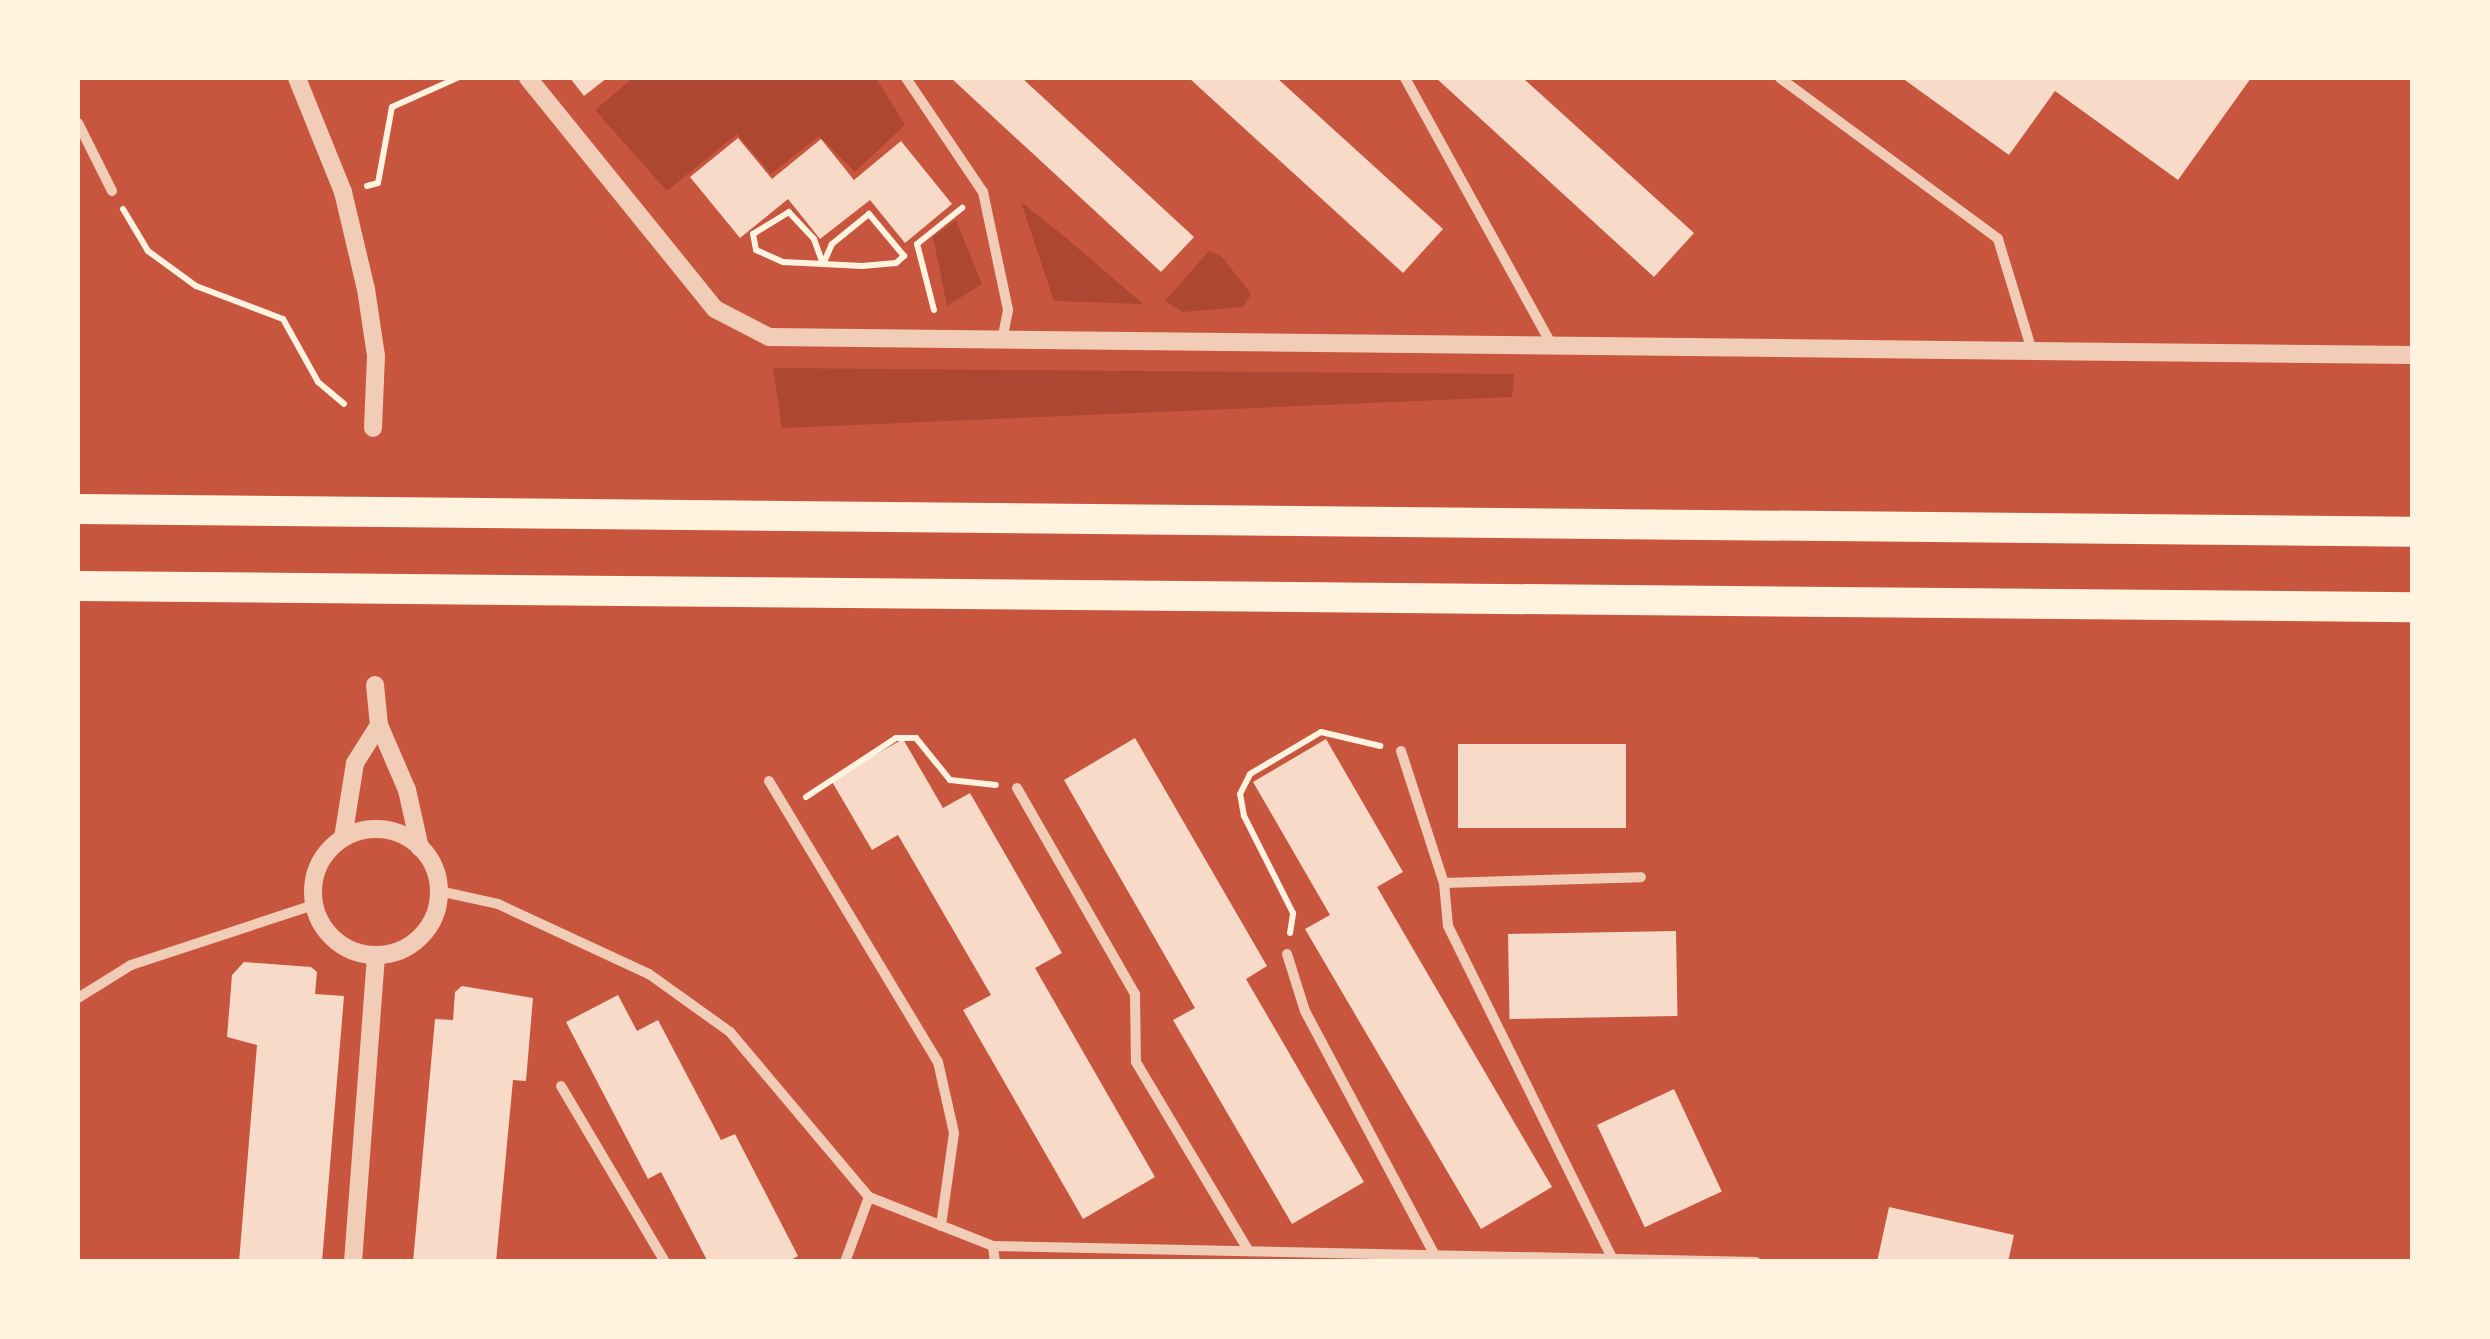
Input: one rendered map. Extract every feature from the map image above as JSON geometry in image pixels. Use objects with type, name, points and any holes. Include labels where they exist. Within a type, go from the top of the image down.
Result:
[{"type":"highway","points":[[78,508],[2412,532]]},
{"type":"highway","points":[[78,586],[2412,607]]},
{"type":"street","points":[[296,78],[342,192],[366,289],[376,356],[373,428]]},
{"type":"street","points":[[528,78],[715,309],[769,337],[1003,336],[2032,354],[2412,355]]},
{"type":"street","points":[[906,78],[983,192],[1008,310],[1003,336]]},
{"type":"street","points":[[1405,78],[1552,345]]},
{"type":"street","points":[[1780,78],[1998,239],[2032,354]]},
{"type":"street","points":[[78,124],[112,191]]},
{"type":"street","points":[[376,686],[378,725],[408,790],[420,848],[439,891],[428,929],[396,952],[376,956],[343,946],[314,905],[318,866],[344,838],[355,762],[378,725]]},
{"type":"street","points":[[1401,751],[1444,883],[1448,926],[1612,1258]]},
{"type":"street","points":[[768,780],[938,1062],[954,1133],[940,1226]]},
{"type":"street","points":[[1017,788],[1135,994],[1136,1062],[1248,1250]]},
{"type":"street","points":[[344,838],[392,831],[420,848]]},
{"type":"street","points":[[1444,883],[1642,878]]},
{"type":"street","points":[[439,891],[498,904],[650,974],[730,1032],[869,1197],[993,1246],[1248,1250],[1362,1258],[1434,1254],[1756,1262]]},
{"type":"street","points":[[78,998],[131,964],[314,905]]},
{"type":"street","points":[[1287,954],[1304,1011],[1434,1254]]},
{"type":"street","points":[[354,1262],[376,956]]},
{"type":"street","points":[[561,1086],[665,1262]]},
{"type":"street","points":[[846,1262],[869,1197]]},
{"type":"street","points":[[993,1246],[995,1262]]},
{"type":"path","points":[[378,183],[392,107],[456,78]]},
{"type":"path","points":[[112,191],[148,250],[180,274],[283,319],[318,382],[373,428]]},
{"type":"path","points":[[823,264],[814,239],[789,212],[752,234],[756,250],[783,262],[823,264],[896,263],[983,192]]},
{"type":"path","points":[[823,264],[832,244],[868,214],[904,256]]},
{"type":"path","points":[[916,244],[933,293],[936,337]]},
{"type":"path","points":[[1287,954],[1293,914],[1244,816],[1240,794],[1250,774],[1321,732],[1401,751]]},
{"type":"path","points":[[829,777],[896,738],[916,738],[950,780],[1017,788]]},
{"type":"shaded area","points":[[633,78],[876,78],[905,125],[855,172],[819,136],[771,174],[737,134],[667,191],[595,110]]},
{"type":"shaded area","points":[[1021,202],[1065,237],[1143,304],[1054,301]]},
{"type":"shaded area","points":[[956,220],[982,284],[947,306],[933,237]]},
{"type":"shaded area","points":[[1209,251],[1222,257],[1251,294],[1243,307],[1183,312],[1165,301]]},
{"type":"shaded area","points":[[773,368],[1514,374],[1512,397],[782,428]]},
{"type":"building","points":[[570,78],[607,78],[584,96]]},
{"type":"building","points":[[951,78],[1022,78],[1194,237],[1161,272]]},
{"type":"building","points":[[1189,78],[1277,78],[1443,229],[1403,273]]},
{"type":"building","points":[[1436,78],[1523,78],[1694,233],[1654,277]]},
{"type":"building","points":[[1902,78],[2251,78],[2178,180],[2055,91],[2009,155]]},
{"type":"building","points":[[738,138],[772,179],[821,139],[854,180],[901,141],[952,204],[905,243],[870,200],[820,239],[788,199],[740,238],[690,177]]},
{"type":"building","points":[[1135,738],[1267,966],[1246,979],[1364,1182],[1292,1224],[1173,1020],[1195,1008],[1064,780]]},
{"type":"building","points":[[903,739],[943,808],[970,793],[1062,953],[1035,968],[1155,1177],[1083,1219],[963,1010],[991,995],[898,835],[872,850],[831,780]]},
{"type":"building","points":[[1326,739],[1403,872],[1377,887],[1552,1187],[1481,1229],[1305,929],[1330,915],[1253,782]]},
{"type":"building","points":[[1458,744],[1626,744],[1626,828],[1458,828]]},
{"type":"building","points":[[1676,931],[1677,1016],[1510,1019],[1508,934]]},
{"type":"building","points":[[244,962],[311,967],[317,972],[315,994],[344,996],[322,1262],[239,1262],[257,1045],[227,1037],[232,975]]},
{"type":"building","points":[[462,986],[533,998],[526,1081],[513,1080],[496,1262],[413,1262],[435,1019],[453,1020],[455,992]]},
{"type":"building","points":[[618,995],[637,1031],[658,1020],[721,1140],[735,1134],[798,1256],[787,1262],[708,1262],[661,1172],[648,1179],[566,1022]]},
{"type":"building","points":[[1674,1089],[1722,1191],[1645,1227],[1597,1125]]},
{"type":"building","points":[[1889,1207],[2014,1235],[2008,1262],[1877,1262]]}]
